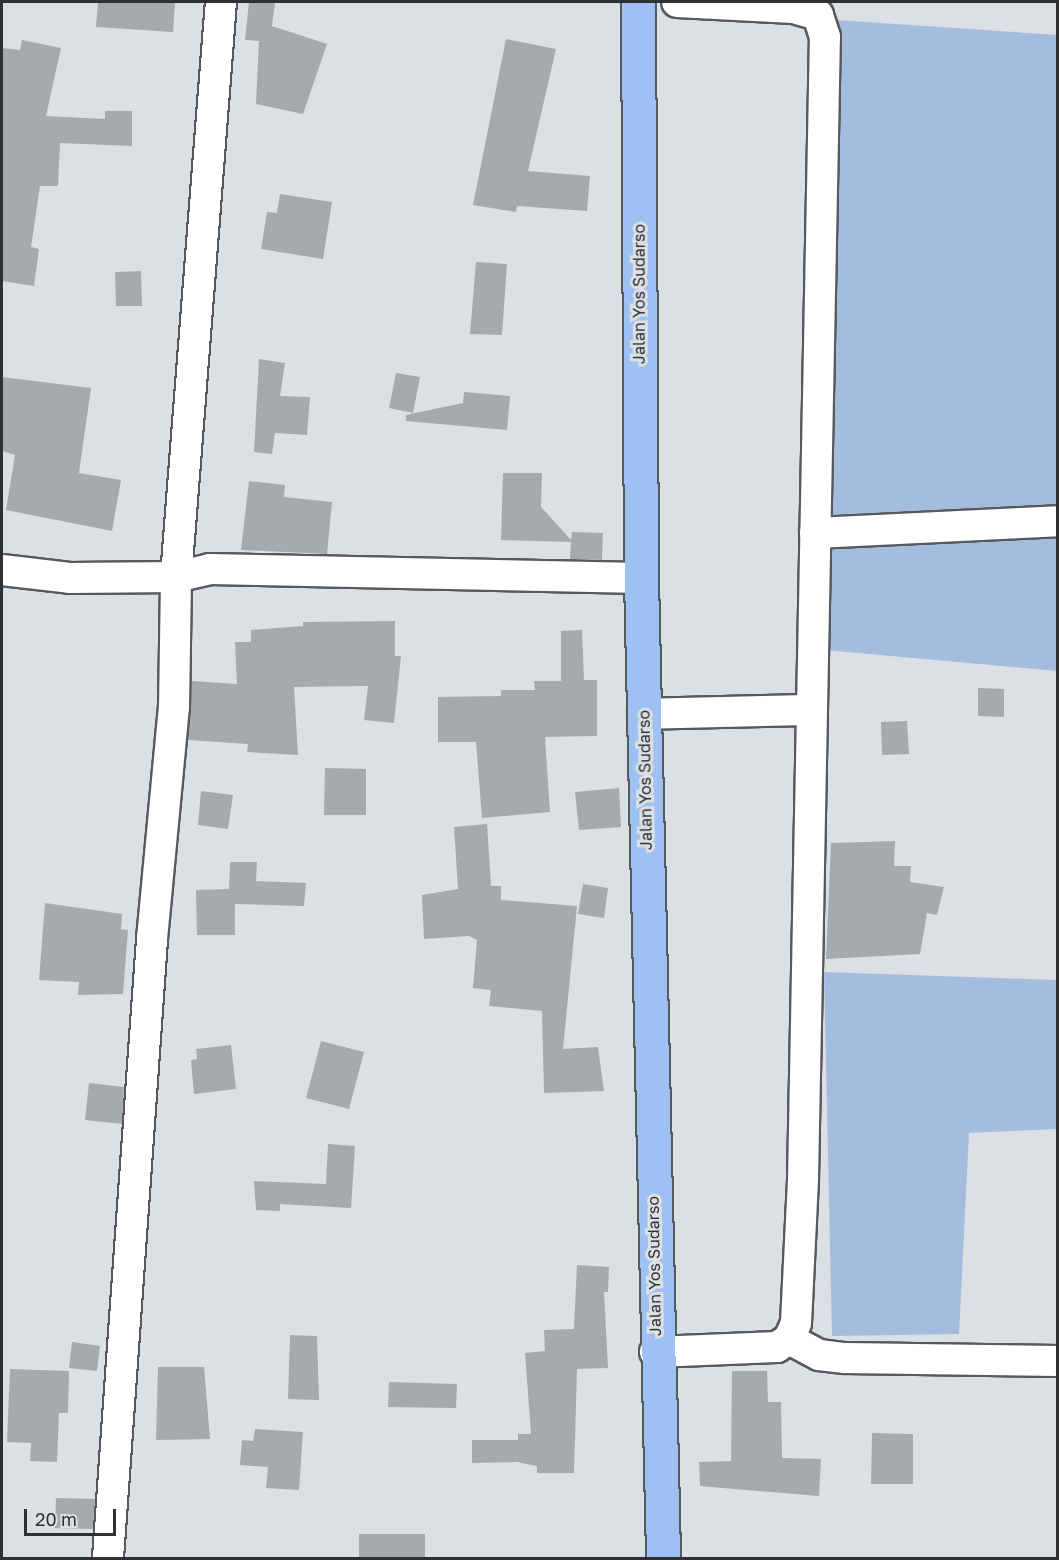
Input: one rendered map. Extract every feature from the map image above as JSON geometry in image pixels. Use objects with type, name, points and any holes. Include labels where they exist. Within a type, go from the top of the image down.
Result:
[{"type":"main road","name":"Jalan Yos Sudarso","points":[[638,2],[643,714],[655,1352],[663,1558]]},
{"type":"street","points":[[108,1558],[152,939],[174,707],[176,577],[221,2]]},
{"type":"street","points":[[655,1352],[777,1347],[789,1339],[796,1323],[801,1256],[815,533],[822,25],[818,15],[793,8],[677,2]]},
{"type":"street","points":[[815,533],[1058,521]]},
{"type":"street","points":[[2,570],[70,578],[176,577],[210,569],[641,578]]},
{"type":"street","points":[[643,714],[811,710]]},
{"type":"street","points":[[789,1339],[819,1355],[845,1358],[1058,1361]]},
{"type":"shaded area","points":[[836,20],[1057,35],[1057,671],[825,650]]},
{"type":"shaded area","points":[[824,972],[1057,980],[1057,1129],[969,1133],[959,1334],[832,1336]]},
{"type":"building","points":[[98,2],[175,2],[173,32],[96,27]]},
{"type":"building","points":[[249,2],[275,2],[272,26],[327,44],[303,114],[256,104],[259,41],[245,40]]},
{"type":"building","points":[[506,39],[556,49],[528,171],[590,176],[587,211],[517,206],[516,212],[473,205]]},
{"type":"building","points":[[22,40],[61,48],[46,116],[105,119],[105,111],[132,111],[132,146],[60,143],[58,186],[40,186],[31,247],[39,249],[34,286],[2,281],[2,48],[20,50]]},
{"type":"building","points":[[280,194],[332,202],[323,259],[261,249],[267,212],[277,213]]},
{"type":"building","points":[[476,262],[507,264],[502,335],[470,334]]},
{"type":"building","points":[[141,271],[142,306],[116,306],[115,272]]},
{"type":"building","points":[[259,359],[285,363],[280,396],[310,397],[307,435],[275,433],[272,454],[254,452]]},
{"type":"building","points":[[396,373],[420,377],[413,413],[389,408]]},
{"type":"building","points":[[2,377],[91,388],[79,473],[121,480],[112,531],[6,510],[15,455],[2,451]]},
{"type":"building","points":[[464,392],[510,396],[507,430],[406,421],[406,415],[463,403]]},
{"type":"building","points":[[503,473],[542,473],[541,507],[571,540],[572,532],[603,533],[602,560],[570,559],[571,542],[501,540]]},
{"type":"building","points":[[249,481],[285,485],[284,497],[332,502],[327,554],[241,550]]},
{"type":"building","points":[[395,621],[395,656],[401,656],[394,723],[364,720],[368,686],[294,687],[298,755],[247,752],[248,744],[188,740],[192,681],[237,684],[235,642],[251,642],[251,630],[303,626],[303,622]]},
{"type":"building","points":[[582,630],[584,680],[597,680],[597,736],[545,737],[550,812],[482,818],[476,742],[438,742],[438,697],[501,696],[501,690],[535,690],[534,681],[561,681],[561,631]]},
{"type":"building","points":[[978,688],[1004,689],[1004,717],[978,716]]},
{"type":"building","points":[[907,721],[909,754],[882,755],[881,722]]},
{"type":"building","points":[[325,768],[366,769],[366,815],[324,815]]},
{"type":"building","points":[[619,788],[621,827],[579,830],[575,792]]},
{"type":"building","points":[[201,791],[233,795],[228,829],[198,825]]},
{"type":"building","points":[[487,824],[491,886],[501,886],[501,900],[577,906],[563,1049],[598,1047],[604,1091],[544,1093],[542,1011],[489,1006],[491,990],[473,988],[477,940],[469,936],[424,939],[422,895],[458,889],[454,827]]},
{"type":"building","points":[[895,841],[894,866],[911,866],[910,882],[944,887],[937,915],[927,913],[920,954],[826,959],[831,843]]},
{"type":"building","points":[[230,862],[257,862],[256,881],[306,883],[304,906],[235,904],[235,935],[197,935],[196,890],[229,889]]},
{"type":"building","points":[[583,884],[608,888],[604,918],[578,914]]},
{"type":"building","points":[[45,903],[122,914],[121,929],[128,930],[123,994],[78,995],[79,982],[39,980]]},
{"type":"building","points":[[321,1041],[364,1052],[349,1109],[306,1098]]},
{"type":"building","points":[[231,1045],[236,1089],[194,1094],[191,1060],[197,1059],[196,1049]]},
{"type":"building","points":[[89,1083],[124,1087],[122,1124],[85,1120]]},
{"type":"building","points":[[328,1144],[355,1146],[351,1208],[280,1204],[280,1211],[256,1210],[254,1181],[326,1184]]},
{"type":"building","points":[[577,1265],[609,1267],[608,1292],[604,1292],[608,1368],[577,1369],[574,1473],[537,1473],[537,1466],[517,1462],[472,1463],[472,1440],[518,1440],[518,1434],[531,1434],[525,1353],[545,1351],[544,1330],[574,1329]]},
{"type":"building","points":[[290,1335],[317,1336],[319,1400],[288,1399]]},
{"type":"building","points":[[72,1342],[100,1346],[97,1371],[69,1368]]},
{"type":"building","points":[[158,1367],[204,1367],[210,1439],[156,1440]]},
{"type":"building","points":[[10,1369],[69,1371],[68,1413],[59,1413],[57,1462],[30,1461],[31,1443],[7,1442]]},
{"type":"building","points":[[732,1371],[767,1371],[768,1402],[781,1402],[782,1458],[821,1459],[819,1496],[700,1486],[699,1462],[731,1461]]},
{"type":"building","points":[[389,1382],[457,1384],[456,1408],[388,1407]]},
{"type":"building","points":[[255,1429],[303,1432],[299,1490],[266,1488],[268,1467],[240,1465],[242,1440],[253,1441]]},
{"type":"building","points":[[872,1433],[913,1434],[913,1484],[871,1484]]},
{"type":"building","points":[[56,1498],[95,1499],[93,1529],[55,1528]]},
{"type":"building","points":[[359,1534],[425,1534],[425,1558],[359,1558]]}]
